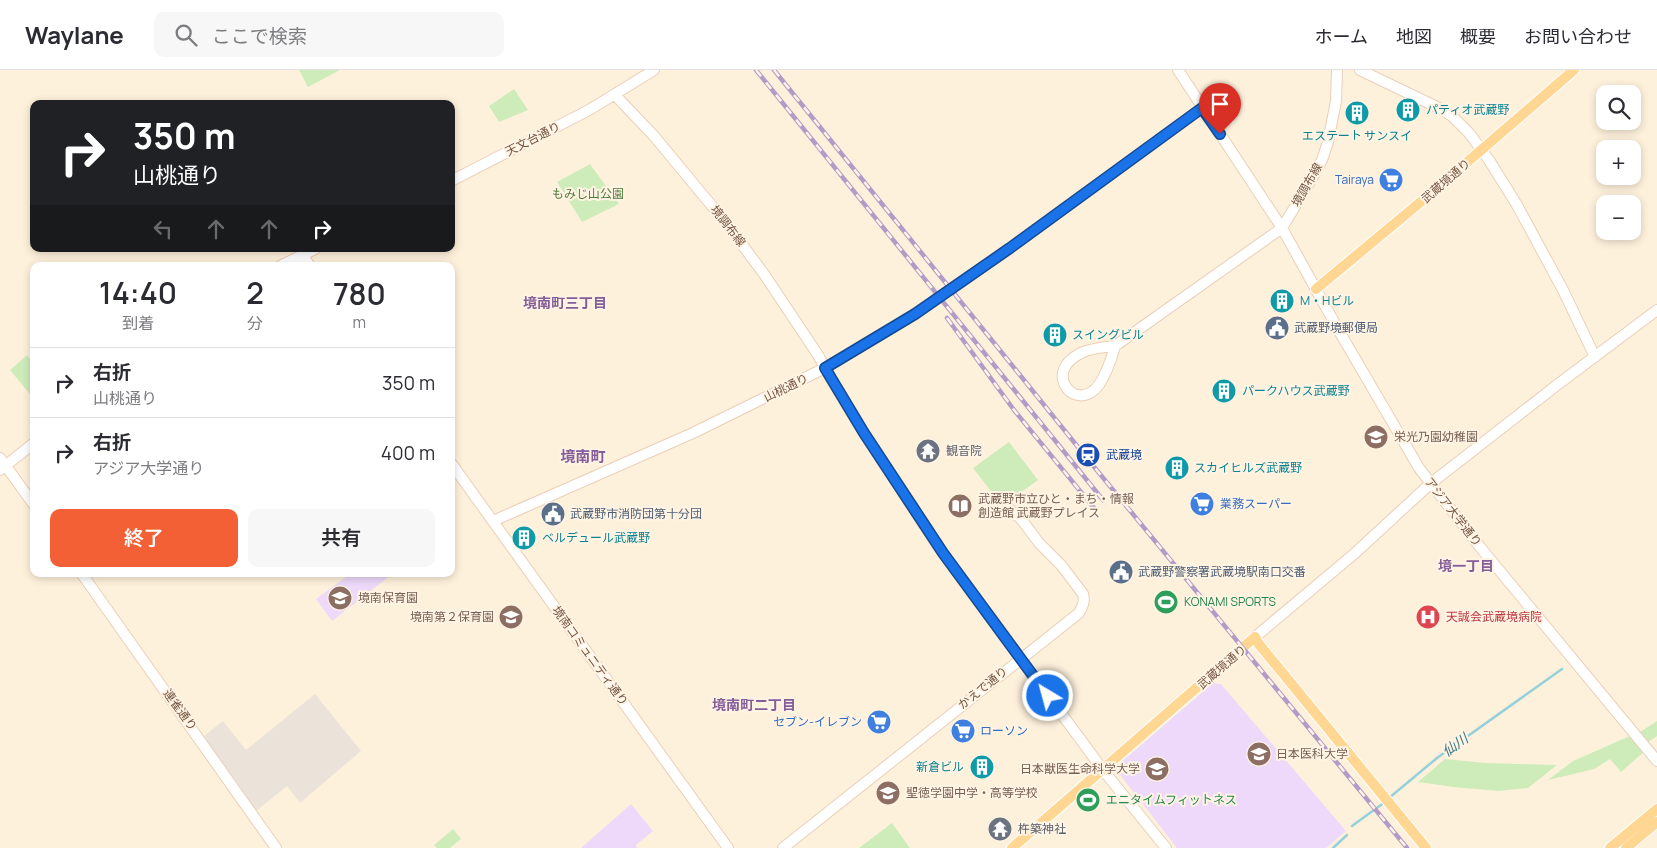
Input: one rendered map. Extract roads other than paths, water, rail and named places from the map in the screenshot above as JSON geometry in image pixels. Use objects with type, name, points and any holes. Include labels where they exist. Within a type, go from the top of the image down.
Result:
[{"type":"main road","name":"武蔵境通り","points":[[1316,289],[1574,70]]},
{"type":"main road","name":"武蔵境通り","points":[[1012,848],[1255,637]]},
{"type":"main road","points":[[1255,637],[1426,848]]},
{"type":"main road","points":[[1610,848],[1657,809]]},
{"type":"main road","points":[[1626,848],[1657,822]]},
{"type":"street","name":"天文台通り","points":[[455,179],[589,110],[654,70]]},
{"type":"street","points":[[1178,70],[1282,228],[1316,289]]},
{"type":"street","name":"境調布線","points":[[1282,228],[1322,160],[1328,142],[1336,101],[1337,70]]},
{"type":"street","points":[[1360,70],[1412,94],[1452,116],[1465,128],[1482,149],[1517,205],[1577,318],[1595,357]]},
{"type":"street","name":"境調布線","points":[[615,95],[654,136],[746,248],[943,553],[1103,770],[1166,848]]},
{"type":"street","name":"山桃通り","points":[[493,521],[693,433],[825,368],[915,314],[1010,248],[1202,108]]},
{"type":"street","points":[[1115,346],[1111,360],[1095,390],[1087,395],[1078,395],[1067,388],[1062,374],[1069,361],[1080,353],[1115,346],[1282,228]]},
{"type":"street","points":[[288,262],[308,252]]},
{"type":"street","points":[[302,255],[307,262]]},
{"type":"street","name":"アジア大学通り","points":[[1316,289],[1406,447],[1430,484],[1657,760]]},
{"type":"street","name":"武蔵境通り","points":[[1255,637],[1354,554],[1430,484],[1657,310]]},
{"type":"street","points":[[1101,348],[1109,355],[1111,360]]},
{"type":"street","points":[[30,446],[2,464],[30,500]]},
{"type":"street","name":"境南コミュニティ通り","points":[[455,469],[728,848]]},
{"type":"street","name":"かえで通り","points":[[784,848],[1082,608],[1083,594],[1061,564],[1044,549],[1021,519],[1008,508]]},
{"type":"street","name":"連雀通り","points":[[84,577],[276,848]]},
{"type":"waterway","name":"仙川","points":[[1389,798],[1437,758],[1562,669]]},
{"type":"waterway","name":"仙川","points":[[1352,826],[1385,802]]},
{"type":"waterway","name":"仙川","points":[[1333,848],[1347,835]]},
{"type":"railway","points":[[756,70],[1103,500]]},
{"type":"railway","points":[[774,70],[1086,457],[1407,848]]},
{"type":"railway","points":[[947,318],[1014,410],[1094,508]]},
{"type":"place","name":"パティオ武蔵野","points":[[1408,110]]},
{"type":"place","name":"エステート サンスイ","points":[[1357,113]]},
{"type":"place","name":"Tairaya","points":[[1391,180]]},
{"type":"place","name":"M・Hビル","points":[[1282,301]]},
{"type":"place","name":"武蔵野境郵便局","points":[[1277,328]]},
{"type":"place","name":"スイングビル","points":[[1055,335]]},
{"type":"place","name":"パークハウス武蔵野","points":[[1224,391]]},
{"type":"place","name":"栄光乃園幼稚園","points":[[1376,437]]},
{"type":"place","name":"観音院","points":[[928,451]]},
{"type":"place","name":"武蔵境","points":[[1088,455]]},
{"type":"place","name":"スカイヒルズ武蔵野","points":[[1177,468]]},
{"type":"place","name":"業務スーパー","points":[[1202,504]]},
{"type":"place","name":"武蔵野市立ひと・まち・情報 創造館 武蔵野プレイス","points":[[960,506]]},
{"type":"place","name":"武蔵野市消防団第十分団","points":[[553,514]]},
{"type":"place","name":"ベルデュール武蔵野","points":[[524,538]]},
{"type":"place","name":"武蔵野警察署武蔵境駅南口交番","points":[[1121,572]]},
{"type":"place","name":"境南保育園","points":[[340,598]]},
{"type":"place","name":"KONAMI SPORTS","points":[[1166,602]]},
{"type":"place","name":"境南第２保育園","points":[[511,617]]},
{"type":"place","name":"天誠会武蔵境病院","points":[[1428,617]]},
{"type":"place","name":"セブン-イレブン","points":[[879,722]]},
{"type":"place","name":"ローソン","points":[[963,731]]},
{"type":"place","name":"日本医科大学","points":[[1259,754]]},
{"type":"place","name":"新倉ビル","points":[[982,767]]},
{"type":"place","name":"日本獣医生命科学大学","points":[[1157,769]]},
{"type":"place","name":"聖徳学園中学・高等学校","points":[[888,793]]},
{"type":"place","name":"エニタイムフィットネス","points":[[1088,800]]},
{"type":"place","name":"杵築神社","points":[[1000,829]]},
{"type":"district","name":"境南町三丁目","points":[[565,303]]},
{"type":"district","name":"境南町","points":[[583,457]]},
{"type":"district","name":"境一丁目","points":[[1466,566]]},
{"type":"district","name":"境南町二丁目","points":[[754,705]]},
{"type":"park label","name":"もみじ山公園","points":[[588,194]]}]
